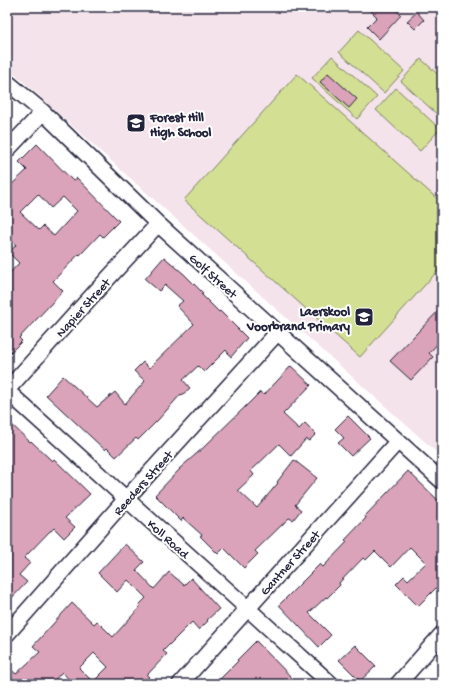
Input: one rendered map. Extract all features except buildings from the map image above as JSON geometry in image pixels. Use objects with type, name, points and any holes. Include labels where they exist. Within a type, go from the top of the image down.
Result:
[{"type":"street","name":"Golf Street","points":[[7,82],[43,112],[158,224],[442,481]]},
{"type":"street","points":[[7,150],[43,112]]},
{"type":"street","name":"Napier Street","points":[[7,391],[158,224]]},
{"type":"street","name":"Reeders Street","points":[[7,634],[126,499],[278,332]]},
{"type":"street","name":"Koll Road","points":[[7,391],[331,684]]},
{"type":"street","name":"Gantner Street","points":[[180,684],[398,441]]},
{"type":"street","points":[[398,684],[442,634]]},
{"type":"shaded area","name":"Laerskool Voorbrand Primary","points":[[7,7],[442,7],[442,457],[7,67]]},
{"type":"green space","points":[[359,30],[404,71],[384,93],[339,52]]},
{"type":"green space","points":[[332,56],[377,97],[357,119],[312,78]]},
{"type":"green space","points":[[421,59],[442,78],[442,119],[401,81]]},
{"type":"green space","points":[[297,74],[442,203],[442,266],[360,357],[184,200]]},
{"type":"green space","points":[[396,88],[440,129],[420,151],[376,110]]},
{"type":"place","name":"Forest Hill High School","points":[[136,123]]},
{"type":"place","name":"Laerskool Voorbrand Primary","points":[[364,317]]}]
